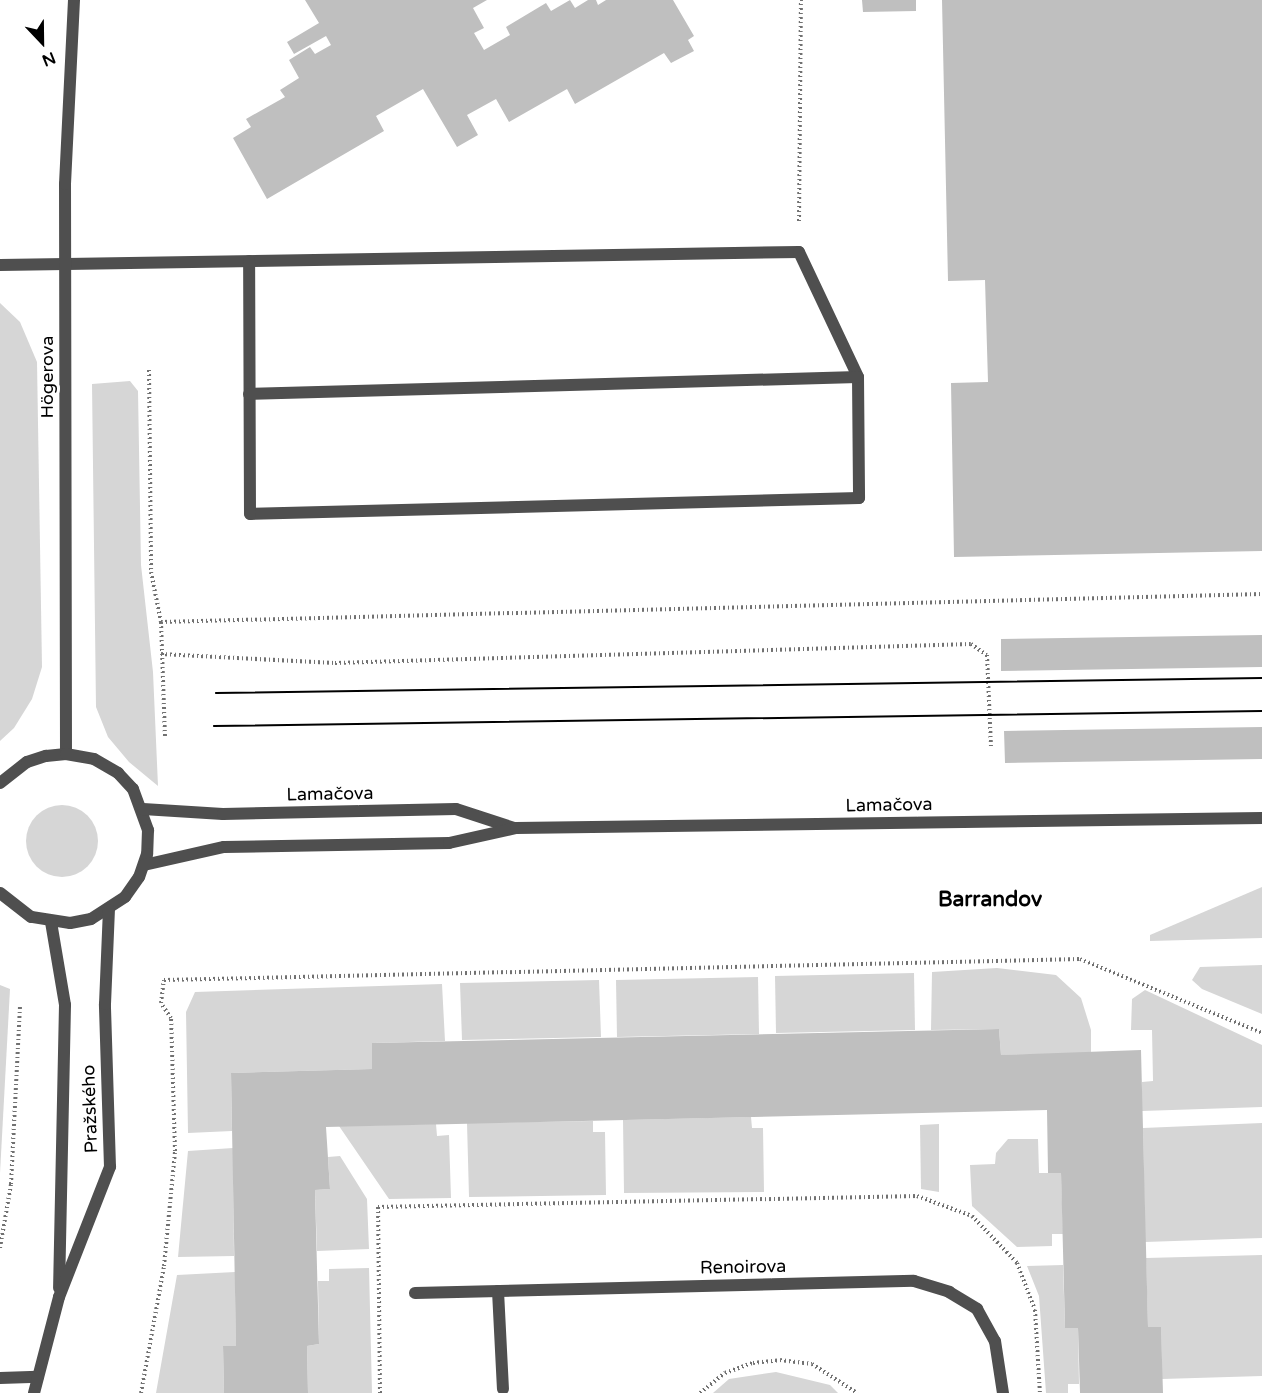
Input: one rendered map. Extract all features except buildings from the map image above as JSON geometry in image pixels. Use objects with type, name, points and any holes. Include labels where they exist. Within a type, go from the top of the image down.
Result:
[{"type":"street","name":"Högerova","points":[[66,754],[66,264],[74,0]]},
{"type":"street","points":[[0,265],[799,252],[858,377],[859,498],[250,514],[249,261]]},
{"type":"street","points":[[249,394],[858,377]]},
{"type":"street","points":[[0,783],[27,762],[66,754],[94,759],[118,773],[143,809],[148,830],[144,864],[125,897],[109,910],[91,919],[51,922],[12,906],[0,893]]},
{"type":"street","name":"Lamačova","points":[[143,809],[223,814],[456,809],[516,828]]},
{"type":"street","name":"Lamačova","points":[[144,864],[224,847],[449,843],[516,828],[1262,818]]},
{"type":"street","name":"Pražského","points":[[34,1393],[59,1297],[110,1167],[105,1004],[109,910]]},
{"type":"street","name":"Pražského","points":[[51,922],[65,1005],[59,1297]]},
{"type":"street","name":"Renoirova","points":[[415,1293],[914,1281],[949,1292],[977,1310],[994,1341],[1003,1393]]},
{"type":"street","points":[[498,1290],[503,1389]]},
{"type":"street","points":[[0,1378],[38,1377]]},
{"type":"path","points":[[799,252],[801,0]]},
{"type":"path","points":[[148,370],[151,572],[161,622],[165,739]]},
{"type":"path","points":[[161,622],[1262,594]]},
{"type":"path","points":[[161,654],[335,663],[971,644],[987,655],[991,747]]},
{"type":"path","points":[[141,1393],[164,1266],[175,1151],[171,1018],[162,1003],[164,980],[1080,959],[1262,1034]]},
{"type":"path","points":[[0,1248],[11,1184],[20,1005]]},
{"type":"path","points":[[380,1393],[378,1207],[917,1196],[972,1216],[1017,1263],[1035,1310],[1040,1393]]},
{"type":"path","points":[[700,1393],[725,1373],[753,1363],[780,1360],[812,1364],[857,1393]]},
{"type":"shaded area","points":[[0,303],[20,322],[37,362],[42,667],[32,699],[14,728],[0,741]]},
{"type":"shaded area","points":[[130,381],[138,391],[141,565],[153,672],[158,786],[129,762],[108,737],[96,707],[92,384]]},
{"type":"shaded area","points":[[62,805],[82,811],[92,821],[98,841],[92,861],[82,871],[62,877],[42,871],[32,861],[26,841],[32,821],[42,811]]},
{"type":"shaded area","points":[[1262,887],[1262,938],[1150,941],[1150,935]]},
{"type":"shaded area","points":[[1262,965],[1262,1014],[1202,989],[1192,980],[1200,967]]},
{"type":"shaded area","points":[[997,968],[1056,975],[1081,998],[1091,1030],[1091,1054],[1001,1055],[999,1029],[931,1030],[932,972]]},
{"type":"shaded area","points":[[914,973],[915,1030],[776,1033],[775,976]]},
{"type":"shaded area","points":[[758,977],[759,1034],[617,1037],[616,980]]},
{"type":"shaded area","points":[[599,980],[601,1037],[462,1040],[460,983]]},
{"type":"shaded area","points":[[442,984],[445,1041],[372,1043],[372,1069],[231,1073],[232,1131],[188,1133],[186,1012],[195,992]]},
{"type":"shaded area","points":[[0,985],[10,989],[0,1173]]},
{"type":"shaded area","points":[[1145,990],[1262,1045],[1262,1107],[1142,1111],[1142,1082],[1153,1081],[1152,1030],[1131,1030],[1132,999]]},
{"type":"shaded area","points":[[751,1117],[752,1128],[763,1128],[764,1192],[624,1193],[623,1120]]},
{"type":"shaded area","points":[[593,1121],[593,1132],[605,1132],[606,1195],[469,1197],[467,1123]]},
{"type":"shaded area","points":[[1262,1123],[1262,1238],[1145,1242],[1143,1128]]},
{"type":"shaded area","points":[[436,1124],[437,1136],[449,1135],[451,1198],[389,1199],[339,1126]]},
{"type":"shaded area","points":[[939,1124],[939,1192],[921,1189],[920,1125]]},
{"type":"shaded area","points":[[1008,1139],[1038,1139],[1039,1173],[1061,1173],[1063,1234],[1052,1234],[1052,1246],[1017,1247],[972,1206],[970,1165],[995,1164],[996,1153]]},
{"type":"shaded area","points":[[233,1148],[234,1256],[178,1257],[188,1151]]},
{"type":"shaded area","points":[[340,1156],[367,1199],[369,1249],[317,1251],[315,1190],[330,1189],[328,1157]]},
{"type":"shaded area","points":[[1262,1255],[1262,1376],[1162,1379],[1161,1327],[1148,1327],[1146,1258]]},
{"type":"shaded area","points":[[1063,1265],[1065,1328],[1078,1328],[1079,1384],[1068,1384],[1068,1393],[1046,1393],[1039,1296],[1027,1266]]},
{"type":"shaded area","points":[[369,1268],[372,1393],[308,1393],[307,1346],[319,1344],[318,1281],[329,1281],[329,1269]]},
{"type":"shaded area","points":[[235,1272],[236,1346],[223,1347],[224,1393],[156,1393],[177,1275]]},
{"type":"shaded area","points":[[776,1372],[830,1385],[838,1393],[713,1393],[729,1379]]},
{"type":"tram line","points":[[216,693],[1262,678]]},
{"type":"tram line","points":[[214,726],[1262,711]]},
{"type":"district","name":"Barrandov","points":[[990,900]]}]
